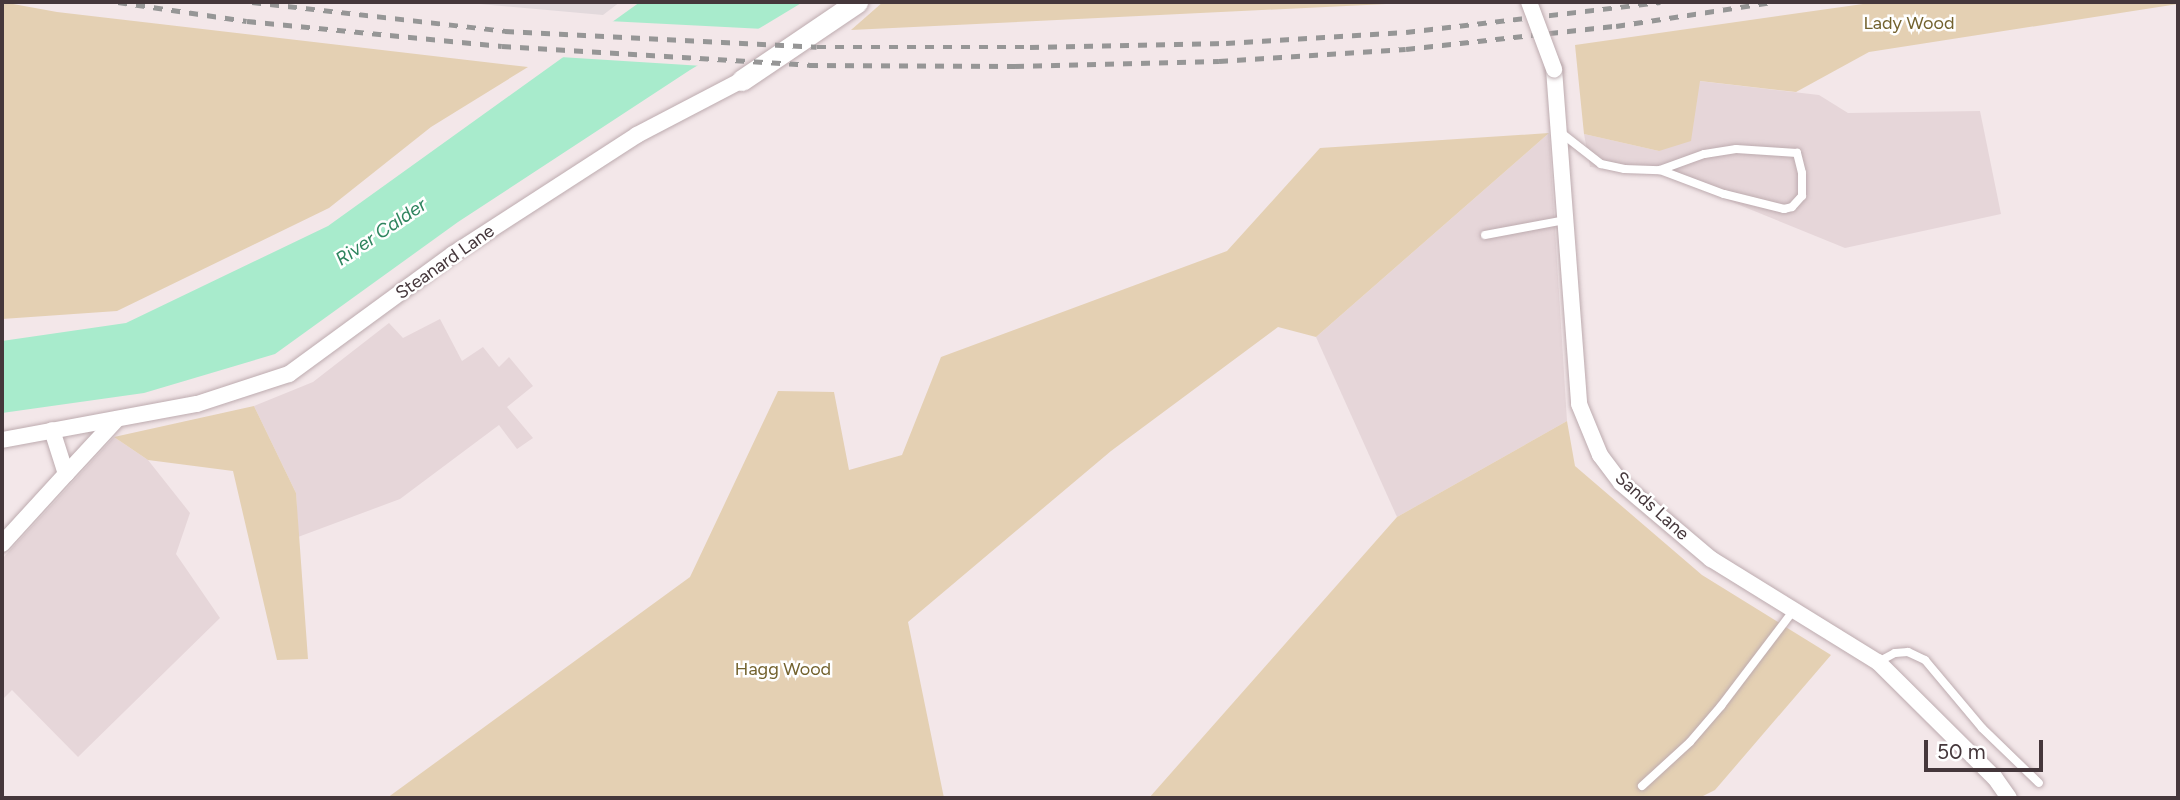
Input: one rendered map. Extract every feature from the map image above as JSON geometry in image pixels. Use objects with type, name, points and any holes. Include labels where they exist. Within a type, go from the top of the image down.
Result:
[{"type":"street","name":"Steanard Lane","points":[[2,440],[197,404],[289,374],[453,254],[637,135],[742,80],[857,2]]},
{"type":"street","name":"Sands Lane","points":[[1529,2],[1554,69],[1579,404],[1600,455],[1621,482],[1711,559],[1878,662],[1995,778],[2009,798]]},
{"type":"street","points":[[2,544],[116,420]]},
{"type":"street","points":[[52,430],[66,474]]},
{"type":"lane","points":[[1557,130],[1601,164],[1624,169],[1660,170],[1724,194],[1784,209],[1792,207],[1802,195],[1802,173],[1797,153],[1736,149],[1704,154],[1660,170]]},
{"type":"lane","points":[[1485,235],[1564,220]]},
{"type":"lane","points":[[1642,786],[1690,742],[1794,610]]},
{"type":"lane","points":[[1878,662],[1895,653],[1908,652],[1925,660],[1982,728],[2039,783]]},
{"type":"shaded area","points":[[458,2],[620,2],[603,15]]},
{"type":"shaded area","points":[[1699,81],[1819,95],[1848,113],[1980,111],[2001,214],[1845,248],[1661,173],[1590,167],[1584,134],[1659,151]]},
{"type":"shaded area","points":[[1549,133],[1567,421],[1397,517],[1316,337]]},
{"type":"shaded area","points":[[440,319],[462,361],[483,347],[499,367],[509,357],[533,386],[507,407],[533,438],[517,449],[499,425],[400,499],[298,537],[296,493],[254,406],[313,382],[389,323],[403,338]]},
{"type":"shaded area","points":[[114,437],[148,460],[190,513],[176,554],[220,618],[78,757],[12,690],[2,700],[2,559]]},
{"type":"green space","points":[[2,2],[57,12],[528,67],[431,127],[329,208],[117,311],[2,319]]},
{"type":"green space","points":[[883,2],[1427,2],[851,30]]},
{"type":"green space","name":"Lady Wood","points":[[1877,2],[2178,4],[1869,52],[1796,92],[1700,81],[1691,141],[1659,151],[1584,134],[1575,45]]},
{"type":"green space","name":"Hagg Wood","points":[[1549,133],[1316,337],[1278,327],[1111,451],[908,622],[944,798],[387,798],[690,577],[778,391],[834,392],[849,470],[902,455],[941,357],[1227,251],[1320,148]]},
{"type":"green space","points":[[254,406],[296,493],[308,659],[277,660],[233,471],[148,460],[114,437]]},
{"type":"green space","points":[[1567,421],[1575,466],[1702,575],[1831,655],[1715,790],[1699,798],[1149,798],[1397,517]]},
{"type":"water","name":"River Calder","points":[[640,2],[803,2],[690,70],[458,222],[275,354],[144,393],[2,413],[2,341],[126,323],[328,226]]},
{"type":"pier","points":[[608,21],[765,29],[703,66],[560,57]]},
{"type":"railway","points":[[118,2],[247,21],[502,46],[809,65],[1015,66],[1219,61],[1406,49],[1616,26],[1772,2]]},
{"type":"railway","points":[[252,2],[505,31],[817,47],[1226,43],[1406,32],[1660,2]]}]
